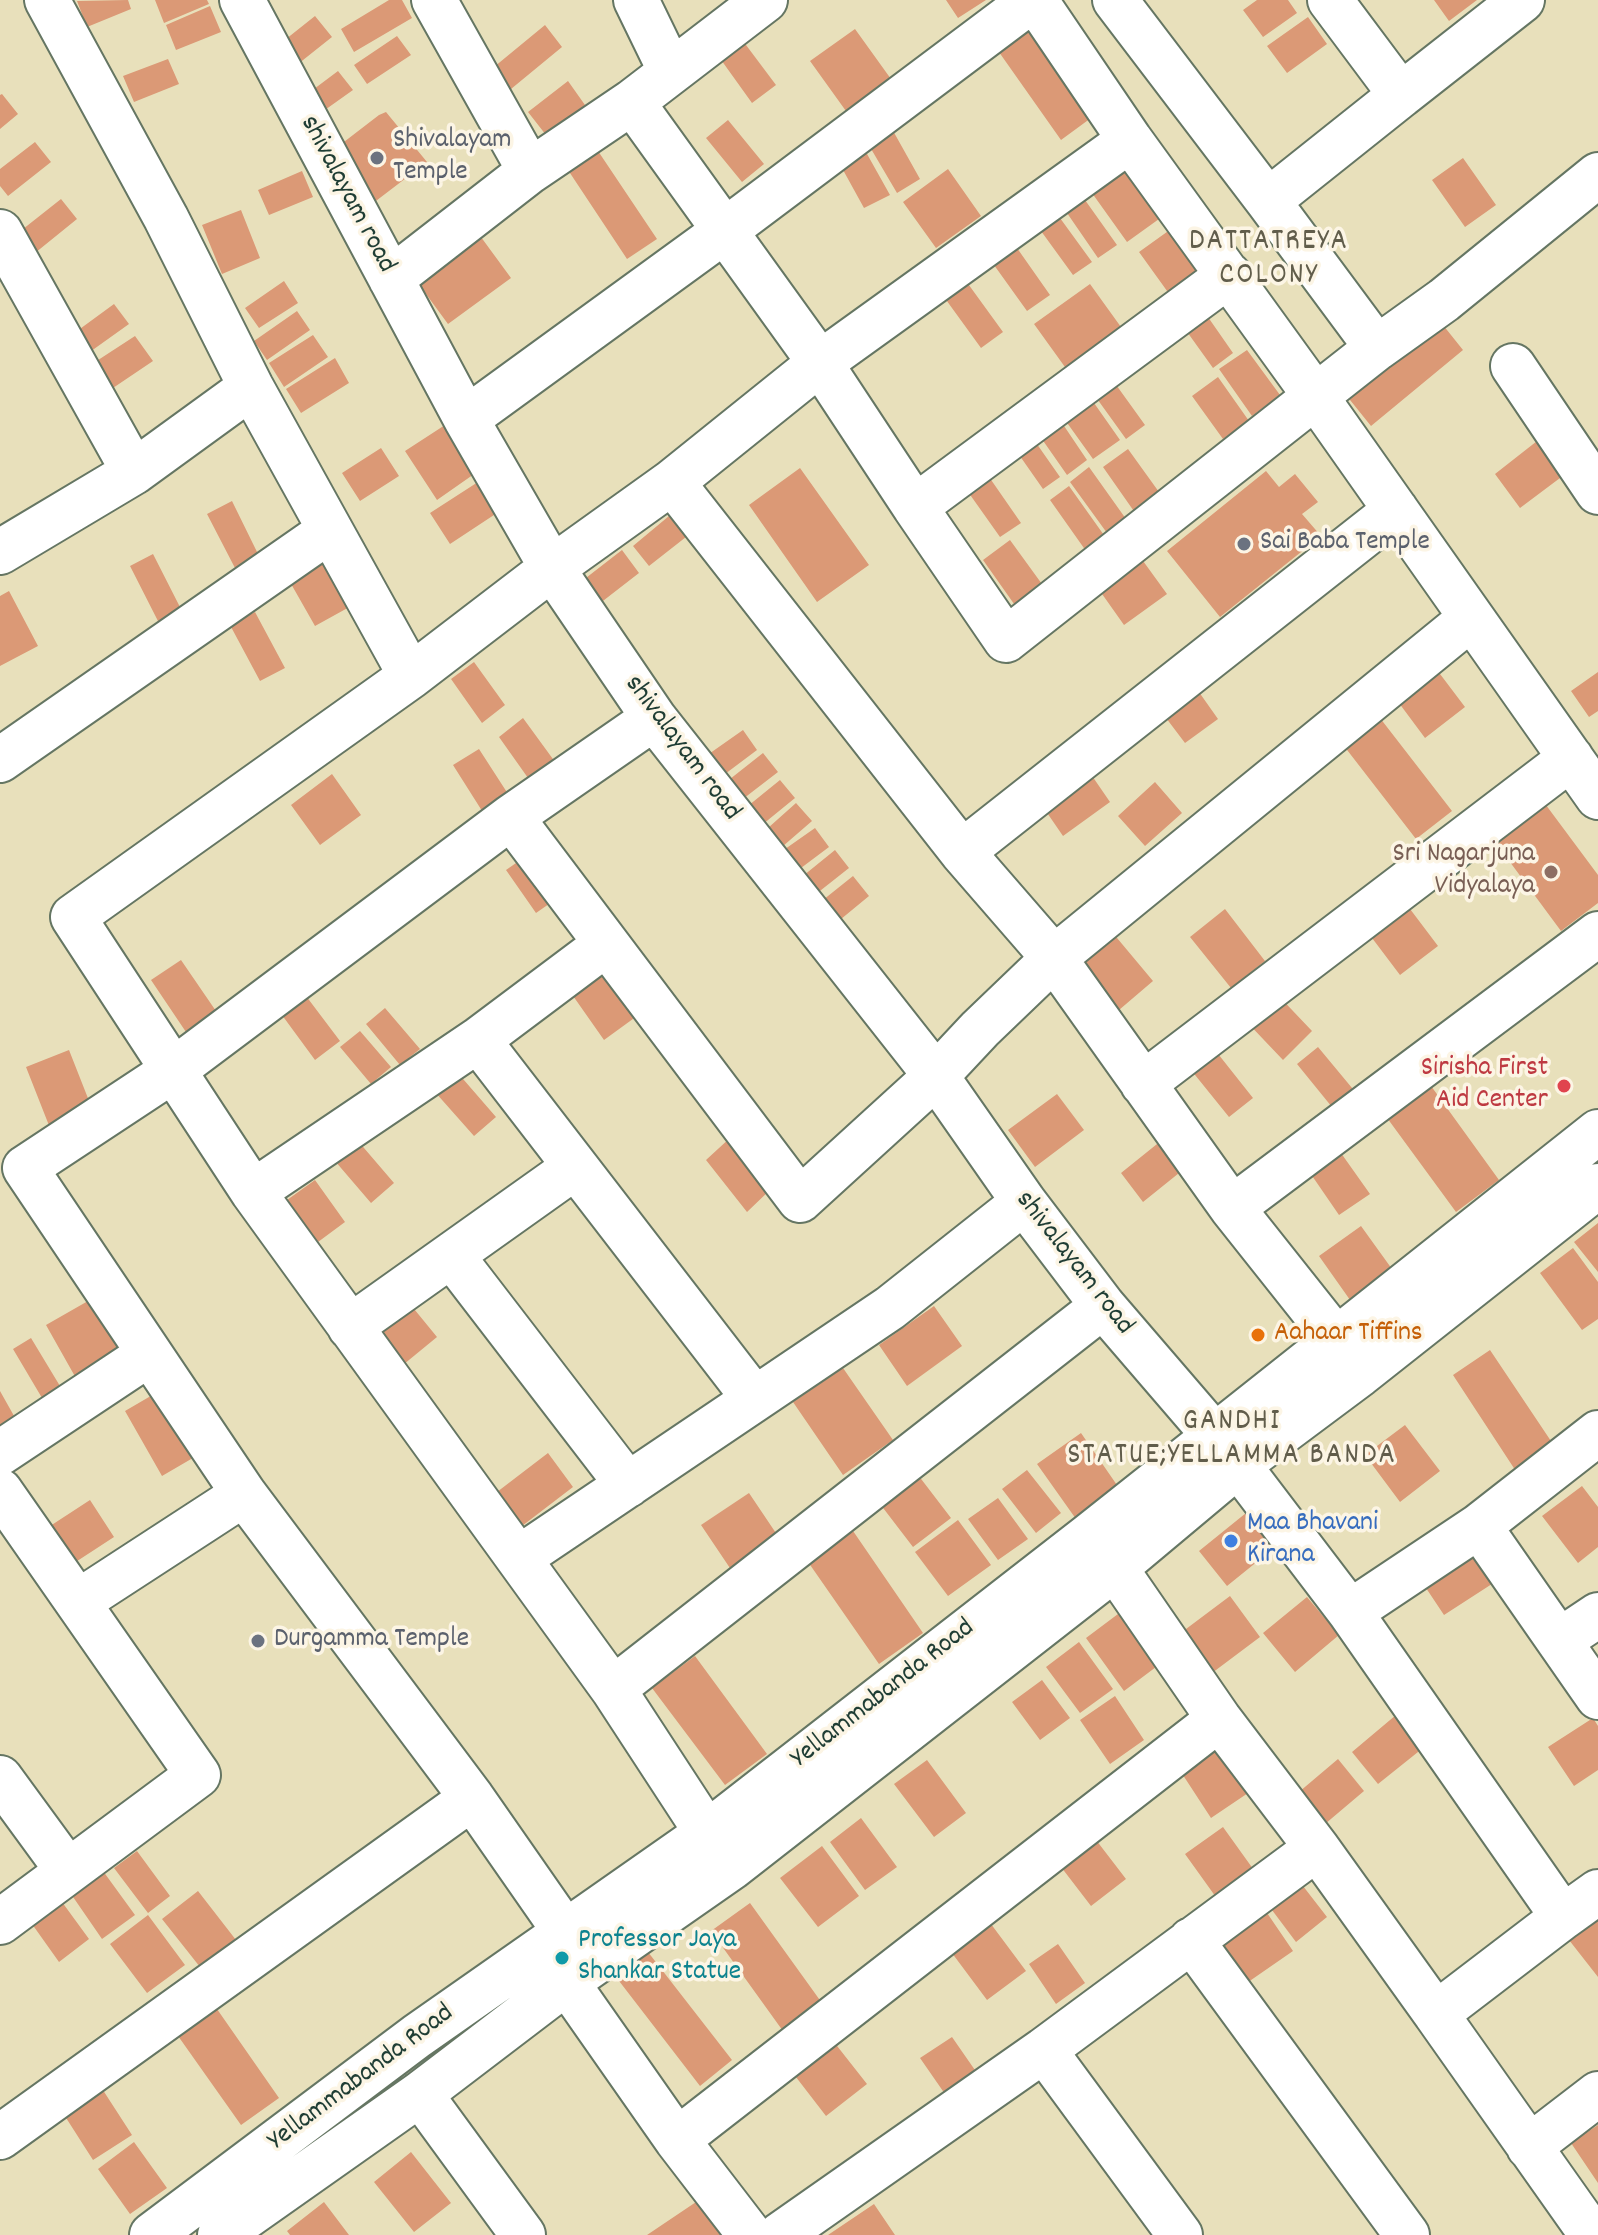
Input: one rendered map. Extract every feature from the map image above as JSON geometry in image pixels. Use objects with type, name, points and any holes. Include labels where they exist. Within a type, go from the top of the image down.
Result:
[{"type":"street","points":[[47,0],[166,218],[251,387],[411,676]]},
{"type":"street","name":"shivalayam road","points":[[242,0],[466,419],[552,568],[654,718],[936,1076],[1024,1202],[1103,1306],[1225,1450],[1581,1904]]},
{"type":"street","points":[[434,0],[530,171]]},
{"type":"street","points":[[636,0],[671,72]]},
{"type":"street","points":[[391,279],[530,171],[632,102],[765,0]]},
{"type":"street","points":[[466,419],[1033,0],[1598,797]]},
{"type":"street","points":[[1115,0],[1377,348]]},
{"type":"street","points":[[1330,0],[1401,95]]},
{"type":"street","points":[[1268,201],[1522,0]]},
{"type":"street","points":[[632,102],[820,363],[1006,640],[1377,348],[1444,300],[1598,175]]},
{"type":"street","points":[[707,1833],[613,1689],[253,1192],[73,917],[411,676],[552,568],[672,482],[820,363],[1130,140]]},
{"type":"street","points":[[0,232],[134,472]]},
{"type":"street","points":[[915,507],[1229,275]]},
{"type":"street","points":[[1513,366],[1598,492]]},
{"type":"street","points":[[0,552],[134,472],[251,387]]},
{"type":"street","points":[[672,482],[962,852],[1054,958],[1232,1208],[1336,1339]]},
{"type":"street","points":[[962,852],[1396,510]]},
{"type":"street","points":[[0,760],[329,531]]},
{"type":"street","points":[[511,817],[800,1200],[936,1076],[1054,958],[1471,618]]},
{"type":"street","points":[[654,718],[511,817],[175,1069],[25,1168],[244,1494],[472,1798],[558,1954],[677,2140],[750,2235]]},
{"type":"street","points":[[1143,1084],[1571,758]]},
{"type":"street","points":[[1232,1208],[1598,934]]},
{"type":"street","points":[[253,1192],[478,1040],[606,944]]},
{"type":"street","points":[[478,1040],[754,1398]]},
{"type":"street","name":"Yellammabanda Road","points":[[152,2235],[417,2036],[558,1954],[732,1867],[1115,1568],[1225,1450],[1336,1339],[1598,1132]]},
{"type":"street","points":[[350,1327],[575,1167]]},
{"type":"street","name":"Yellammabanda Road","points":[[220,2235],[420,2094],[558,1954],[707,1833],[1090,1535],[1225,1450],[1360,1374],[1598,1186]]},
{"type":"street","points":[[519,1558],[890,1308],[1024,1202]]},
{"type":"street","points":[[452,1256],[628,1485]]},
{"type":"street","points":[[613,1689],[1103,1306]]},
{"type":"street","points":[[0,1453],[149,1354]]},
{"type":"street","points":[[1350,1612],[1479,1526],[1598,1433]]},
{"type":"street","points":[[0,1491],[198,1775],[0,1922]]},
{"type":"street","points":[[78,1602],[244,1494]]},
{"type":"street","points":[[1479,1526],[1598,1697]]},
{"type":"street","points":[[1115,1568],[1219,1719],[1317,1848],[1592,2235]]},
{"type":"street","points":[[1559,1641],[1598,1615]]},
{"type":"street","points":[[677,2140],[1219,1719]]},
{"type":"street","points":[[0,1778],[68,1871]]},
{"type":"street","points":[[2,2130],[472,1798]]},
{"type":"street","points":[[780,2235],[1044,2050],[1317,1848]]},
{"type":"street","points":[[1436,2014],[1581,1904]]},
{"type":"street","points":[[1191,1940],[1407,2235]]},
{"type":"street","points":[[1044,2050],[1180,2235]]},
{"type":"street","points":[[420,2094],[523,2235]]},
{"type":"street","points":[[1529,2147],[1598,2094]]},
{"type":"building","points":[[128,0],[131,9],[87,27],[77,1]]},
{"type":"building","points":[[155,0],[207,0],[209,4],[164,23]]},
{"type":"building","points":[[389,0],[402,0],[412,18],[354,52],[341,29]]},
{"type":"building","points":[[946,0],[986,0],[958,18]]},
{"type":"building","points":[[1257,0],[1288,0],[1297,13],[1263,37],[1243,10]]},
{"type":"building","points":[[1434,0],[1477,0],[1449,21]]},
{"type":"building","points":[[210,6],[221,32],[176,50],[166,25]]},
{"type":"building","points":[[315,16],[332,37],[293,68],[276,47]]},
{"type":"building","points":[[1308,17],[1327,44],[1287,73],[1267,46]]},
{"type":"building","points":[[545,25],[562,47],[511,89],[494,67]]},
{"type":"building","points":[[1024,25],[1091,118],[1061,140],[994,45]]},
{"type":"building","points":[[855,29],[896,86],[851,118],[810,61]]},
{"type":"building","points":[[737,33],[776,85],[752,103],[714,50]]},
{"type":"building","points":[[397,36],[411,55],[367,84],[354,65]]},
{"type":"building","points":[[168,59],[179,84],[134,102],[123,76]]},
{"type":"building","points":[[338,71],[353,90],[315,117],[302,98]]},
{"type":"building","points":[[568,81],[585,105],[546,135],[528,112]]},
{"type":"building","points":[[0,95],[18,114],[0,129]]},
{"type":"building","name":"Shivalayam Temple","points":[[386,112],[427,162],[368,207],[327,155]]},
{"type":"building","points":[[728,120],[764,164],[742,182],[706,138]]},
{"type":"building","points":[[892,129],[920,179],[897,193],[867,142]]},
{"type":"building","points":[[35,142],[51,162],[8,196],[0,186],[0,169]]},
{"type":"building","points":[[862,145],[890,195],[864,208],[837,159]]},
{"type":"building","points":[[596,148],[657,239],[627,259],[566,167]]},
{"type":"building","points":[[1463,158],[1496,205],[1465,227],[1432,180]]},
{"type":"building","points":[[948,169],[981,216],[936,248],[903,202]]},
{"type":"building","points":[[1124,170],[1159,219],[1127,242],[1092,193]]},
{"type":"building","points":[[302,171],[313,197],[269,215],[258,190]]},
{"type":"building","points":[[61,199],[77,219],[35,253],[18,233]]},
{"type":"building","points":[[1085,200],[1117,245],[1098,258],[1067,213]]},
{"type":"building","points":[[241,210],[260,258],[222,274],[202,225]]},
{"type":"building","points":[[1060,218],[1092,262],[1073,275],[1041,231]]},
{"type":"building","points":[[1178,224],[1214,274],[1175,302],[1139,252]]},
{"type":"building","points":[[478,233],[511,278],[448,324],[415,279]]},
{"type":"building","points":[[1017,248],[1050,295],[1027,311],[994,265]]},
{"type":"building","points":[[284,281],[298,303],[259,328],[245,308]]},
{"type":"building","points":[[966,281],[1003,332],[981,348],[944,297]]},
{"type":"building","points":[[1090,284],[1126,334],[1070,374],[1034,324]]},
{"type":"building","points":[[114,304],[129,324],[87,354],[73,334]]},
{"type":"building","points":[[1201,307],[1233,353],[1213,368],[1180,322]]},
{"type":"building","points":[[297,311],[310,330],[267,360],[254,341]]},
{"type":"building","points":[[1439,320],[1463,350],[1371,426],[1346,395]]},
{"type":"building","points":[[313,335],[328,357],[284,387],[269,363]]},
{"type":"building","points":[[135,336],[153,361],[110,390],[92,364]]},
{"type":"building","points":[[1247,350],[1280,395],[1252,416],[1219,369]]},
{"type":"building","points":[[335,358],[349,383],[301,413],[286,389]]},
{"type":"building","points":[[1109,375],[1145,425],[1126,439],[1090,389]]},
{"type":"building","points":[[1218,377],[1249,421],[1223,439],[1192,396]]},
{"type":"building","points":[[1087,393],[1120,440],[1093,459],[1060,413]]},
{"type":"building","points":[[1058,417],[1087,460],[1067,475],[1037,432]]},
{"type":"building","points":[[445,425],[477,472],[437,500],[405,451]]},
{"type":"building","points":[[1546,434],[1572,469],[1520,508],[1495,474]]},
{"type":"building","points":[[1032,437],[1060,477],[1043,489],[1015,449]]},
{"type":"building","points":[[381,448],[399,476],[360,501],[342,473]]},
{"type":"building","points":[[1128,449],[1164,499],[1138,517],[1103,467]]},
{"type":"building","points":[[1089,467],[1126,519],[1107,533],[1070,482]]},
{"type":"building","points":[[800,468],[869,565],[817,602],[749,505]]},
{"type":"building","name":"Sai Baba Temple","points":[[1266,471],[1279,487],[1295,474],[1318,502],[1302,514],[1321,536],[1220,617],[1167,551]]},
{"type":"building","points":[[987,474],[1021,523],[1000,537],[966,489]]},
{"type":"building","points":[[478,482],[497,513],[450,544],[430,513]]},
{"type":"building","points":[[1069,486],[1106,538],[1086,551],[1050,500]]},
{"type":"building","points":[[232,501],[259,556],[235,568],[207,514]]},
{"type":"building","points":[[669,516],[686,537],[649,566],[633,546]]},
{"type":"building","points":[[1010,540],[1047,591],[1019,611],[983,560]]},
{"type":"building","points":[[622,550],[639,573],[599,604],[582,581]]},
{"type":"building","points":[[325,553],[353,605],[315,626],[286,575]]},
{"type":"building","points":[[153,554],[182,611],[159,623],[130,566]]},
{"type":"building","points":[[1138,554],[1167,594],[1124,625],[1095,584]]},
{"type":"building","points":[[9,591],[38,646],[0,666],[0,596]]},
{"type":"building","points":[[255,612],[285,668],[260,681],[230,625]]},
{"type":"building","points":[[474,662],[505,705],[482,723],[451,679]]},
{"type":"building","points":[[1437,670],[1465,707],[1425,738],[1396,699]]},
{"type":"building","points":[[1598,672],[1598,711],[1589,717],[1571,691]]},
{"type":"building","points":[[1194,685],[1218,719],[1185,743],[1160,710]]},
{"type":"building","points":[[523,718],[558,766],[533,785],[499,737]]},
{"type":"building","points":[[1380,718],[1452,811],[1416,839],[1344,746]]},
{"type":"building","points":[[743,730],[757,750],[721,777],[706,756]]},
{"type":"building","points":[[479,749],[510,797],[484,814],[453,765]]},
{"type":"building","points":[[763,753],[778,772],[739,802],[725,783]]},
{"type":"building","points":[[1088,770],[1110,802],[1063,836],[1041,804]]},
{"type":"building","points":[[332,774],[361,815],[320,845],[291,805]]},
{"type":"building","points":[[780,780],[795,798],[757,829],[743,810]]},
{"type":"building","points":[[1155,782],[1182,813],[1145,846],[1118,816]]},
{"type":"building","points":[[1540,797],[1598,875],[1598,903],[1561,931],[1490,835]]},
{"type":"building","points":[[796,803],[812,821],[775,853],[759,836]]},
{"type":"building","points":[[815,828],[829,847],[793,874],[778,854]]},
{"type":"building","points":[[835,850],[849,868],[811,898],[798,880]]},
{"type":"building","points":[[529,854],[559,897],[536,913],[506,870]]},
{"type":"building","points":[[853,876],[869,896],[835,924],[818,904]]},
{"type":"building","points":[[1404,901],[1438,946],[1400,975],[1366,930]]},
{"type":"building","points":[[1225,909],[1265,961],[1231,988],[1190,937]]},
{"type":"building","points":[[1107,926],[1153,981],[1119,1010],[1073,956]]},
{"type":"building","points":[[181,960],[218,1014],[188,1035],[151,980]]},
{"type":"building","points":[[615,962],[648,1008],[604,1040],[571,993]]},
{"type":"building","points":[[1274,991],[1312,1031],[1283,1060],[1244,1019]]},
{"type":"building","points":[[303,992],[340,1041],[315,1060],[279,1011]]},
{"type":"building","points":[[385,1008],[420,1049],[400,1065],[366,1024]]},
{"type":"building","points":[[360,1031],[391,1067],[371,1084],[340,1047]]},
{"type":"building","points":[[1211,1045],[1253,1098],[1229,1117],[1187,1065]]},
{"type":"building","points":[[1318,1047],[1357,1094],[1336,1112],[1297,1064]]},
{"type":"building","points":[[69,1050],[93,1111],[50,1128],[26,1067]]},
{"type":"building","points":[[457,1072],[496,1117],[474,1136],[435,1092]]},
{"type":"building","points":[[1426,1079],[1499,1180],[1456,1212],[1382,1111]]},
{"type":"building","points":[[1057,1094],[1084,1130],[1035,1167],[1008,1130]]},
{"type":"building","points":[[731,1137],[771,1189],[747,1212],[706,1160]]},
{"type":"building","points":[[1162,1140],[1184,1169],[1143,1202],[1121,1173]]},
{"type":"building","points":[[358,1141],[394,1183],[371,1203],[335,1161]]},
{"type":"building","points":[[1336,1146],[1370,1194],[1339,1215],[1306,1167]]},
{"type":"building","points":[[315,1180],[345,1222],[318,1242],[287,1200]]},
{"type":"building","points":[[1598,1223],[1598,1272],[1574,1242]]},
{"type":"building","points":[[1361,1226],[1397,1276],[1355,1307],[1319,1256]]},
{"type":"building","points":[[1573,1248],[1598,1282],[1598,1319],[1582,1330],[1540,1273]]},
{"type":"building","points":[[95,1297],[126,1352],[77,1380],[46,1325]]},
{"type":"building","points":[[410,1304],[437,1337],[398,1369],[371,1336]]},
{"type":"building","points":[[934,1306],[962,1346],[907,1386],[879,1345]]},
{"type":"building","points":[[31,1338],[63,1391],[45,1403],[13,1349]]},
{"type":"building","points":[[1490,1350],[1561,1456],[1523,1482],[1453,1375]]},
{"type":"building","points":[[843,1368],[893,1440],[843,1475],[793,1402]]},
{"type":"building","points":[[161,1390],[198,1455],[162,1476],[125,1411]]},
{"type":"building","points":[[0,1391],[18,1423],[0,1432]]},
{"type":"building","points":[[1405,1425],[1440,1471],[1400,1502],[1365,1455]]},
{"type":"building","points":[[1081,1433],[1119,1488],[1076,1519],[1037,1464]]},
{"type":"building","points":[[548,1453],[573,1487],[522,1526],[497,1492]]},
{"type":"building","points":[[1027,1470],[1061,1513],[1036,1533],[1002,1489]]},
{"type":"building","points":[[915,1471],[951,1518],[913,1547],[877,1500]]},
{"type":"building","points":[[1582,1486],[1598,1507],[1598,1547],[1578,1563],[1542,1516]]},
{"type":"building","points":[[749,1493],[786,1548],[738,1580],[701,1525]]},
{"type":"building","points":[[998,1498],[1028,1539],[998,1560],[968,1519]]},
{"type":"building","points":[[90,1500],[114,1537],[68,1567],[44,1530]]},
{"type":"building","points":[[1246,1513],[1274,1548],[1227,1586],[1199,1551]]},
{"type":"building","points":[[958,1520],[991,1565],[948,1596],[915,1552]]},
{"type":"building","points":[[851,1528],[923,1633],[879,1664],[806,1559]]},
{"type":"building","points":[[1473,1548],[1495,1582],[1444,1615],[1422,1582]]},
{"type":"building","points":[[1230,1596],[1260,1637],[1212,1673],[1182,1632]]},
{"type":"building","points":[[1307,1597],[1339,1635],[1295,1672],[1263,1633]]},
{"type":"building","points":[[1126,1608],[1164,1661],[1124,1691],[1086,1638]]},
{"type":"building","points":[[1079,1642],[1113,1689],[1080,1713],[1046,1667]]},
{"type":"building","points":[[695,1656],[767,1754],[725,1785],[652,1688]]},
{"type":"building","points":[[1042,1680],[1070,1718],[1040,1740],[1012,1702]]},
{"type":"building","points":[[1115,1696],[1144,1740],[1110,1764],[1080,1720]]},
{"type":"building","points":[[1396,1715],[1423,1748],[1378,1784],[1352,1752]]},
{"type":"building","points":[[1593,1718],[1598,1726],[1598,1770],[1574,1786],[1548,1747]]},
{"type":"building","points":[[1219,1743],[1251,1791],[1211,1818],[1179,1769]]},
{"type":"building","points":[[1338,1759],[1364,1791],[1325,1824],[1299,1792]]},
{"type":"building","points":[[927,1760],[966,1813],[934,1837],[894,1784]]},
{"type":"building","points":[[861,1818],[897,1867],[865,1890],[830,1842]]},
{"type":"building","points":[[1223,1827],[1256,1873],[1218,1900],[1185,1854]]},
{"type":"building","points":[[1093,1836],[1126,1879],[1091,1906],[1058,1863]]},
{"type":"building","points":[[822,1846],[859,1896],[818,1927],[780,1878]]},
{"type":"building","points":[[137,1851],[170,1896],[148,1913],[114,1868]]},
{"type":"building","points":[[103,1871],[135,1915],[102,1939],[71,1894]]},
{"type":"building","points":[[1303,1886],[1327,1917],[1296,1942],[1272,1910]]},
{"type":"building","points":[[198,1891],[236,1940],[200,1967],[162,1919]]},
{"type":"building","points":[[62,1902],[89,1939],[59,1962],[32,1924]]},
{"type":"building","points":[[750,1903],[827,2010],[788,2038],[711,1931]]},
{"type":"building","points":[[1263,1907],[1293,1951],[1241,1987],[1211,1943]]},
{"type":"building","points":[[148,1915],[185,1965],[147,1993],[110,1944]]},
{"type":"building","points":[[1598,1917],[1598,1977],[1569,1940]]},
{"type":"building","points":[[988,1920],[1026,1971],[987,2000],[949,1949]]},
{"type":"building","points":[[1058,1944],[1085,1983],[1056,2004],[1029,1964]]},
{"type":"building","points":[[648,1952],[732,2060],[700,2086],[616,1977]]},
{"type":"building","points":[[210,1999],[279,2098],[241,2125],[171,2026]]},
{"type":"building","points":[[830,2037],[867,2084],[826,2116],[789,2068]]},
{"type":"building","points":[[952,2037],[986,2086],[954,2107],[920,2058]]},
{"type":"building","points":[[99,2084],[132,2135],[93,2160],[61,2110]]},
{"type":"building","points":[[1598,2125],[1598,2183],[1571,2143]]},
{"type":"building","points":[[134,2142],[167,2188],[130,2214],[98,2169]]},
{"type":"building","points":[[411,2152],[451,2203],[414,2232],[374,2182]]},
{"type":"building","points":[[699,2200],[720,2235],[647,2235]]},
{"type":"building","points":[[324,2202],[349,2235],[290,2235],[287,2231]]},
{"type":"building","points":[[874,2204],[895,2235],[828,2235]]},
{"type":"place","name":"Shivalayam Temple","points":[[377,158]]},
{"type":"place","name":"Sai Baba Temple","points":[[1244,544]]},
{"type":"place","name":"Sri Nagarjuna Vidyalaya","points":[[1551,872]]},
{"type":"place","name":"Sirisha First Aid Center","points":[[1564,1086]]},
{"type":"place","name":"Aahaar Tiffins","points":[[1258,1335]]},
{"type":"place","name":"Maa Bhavani Kirana","points":[[1231,1541]]},
{"type":"place","name":"Durgamma Temple","points":[[258,1641]]},
{"type":"place","name":"Professor Jaya Shankar Statue","points":[[562,1958]]},
{"type":"district","name":"DATTATREYA COLONY","points":[[1269,261]]},
{"type":"district","name":"GANDHI STATUE;YELLAMMA BANDA","points":[[1232,1441]]}]
